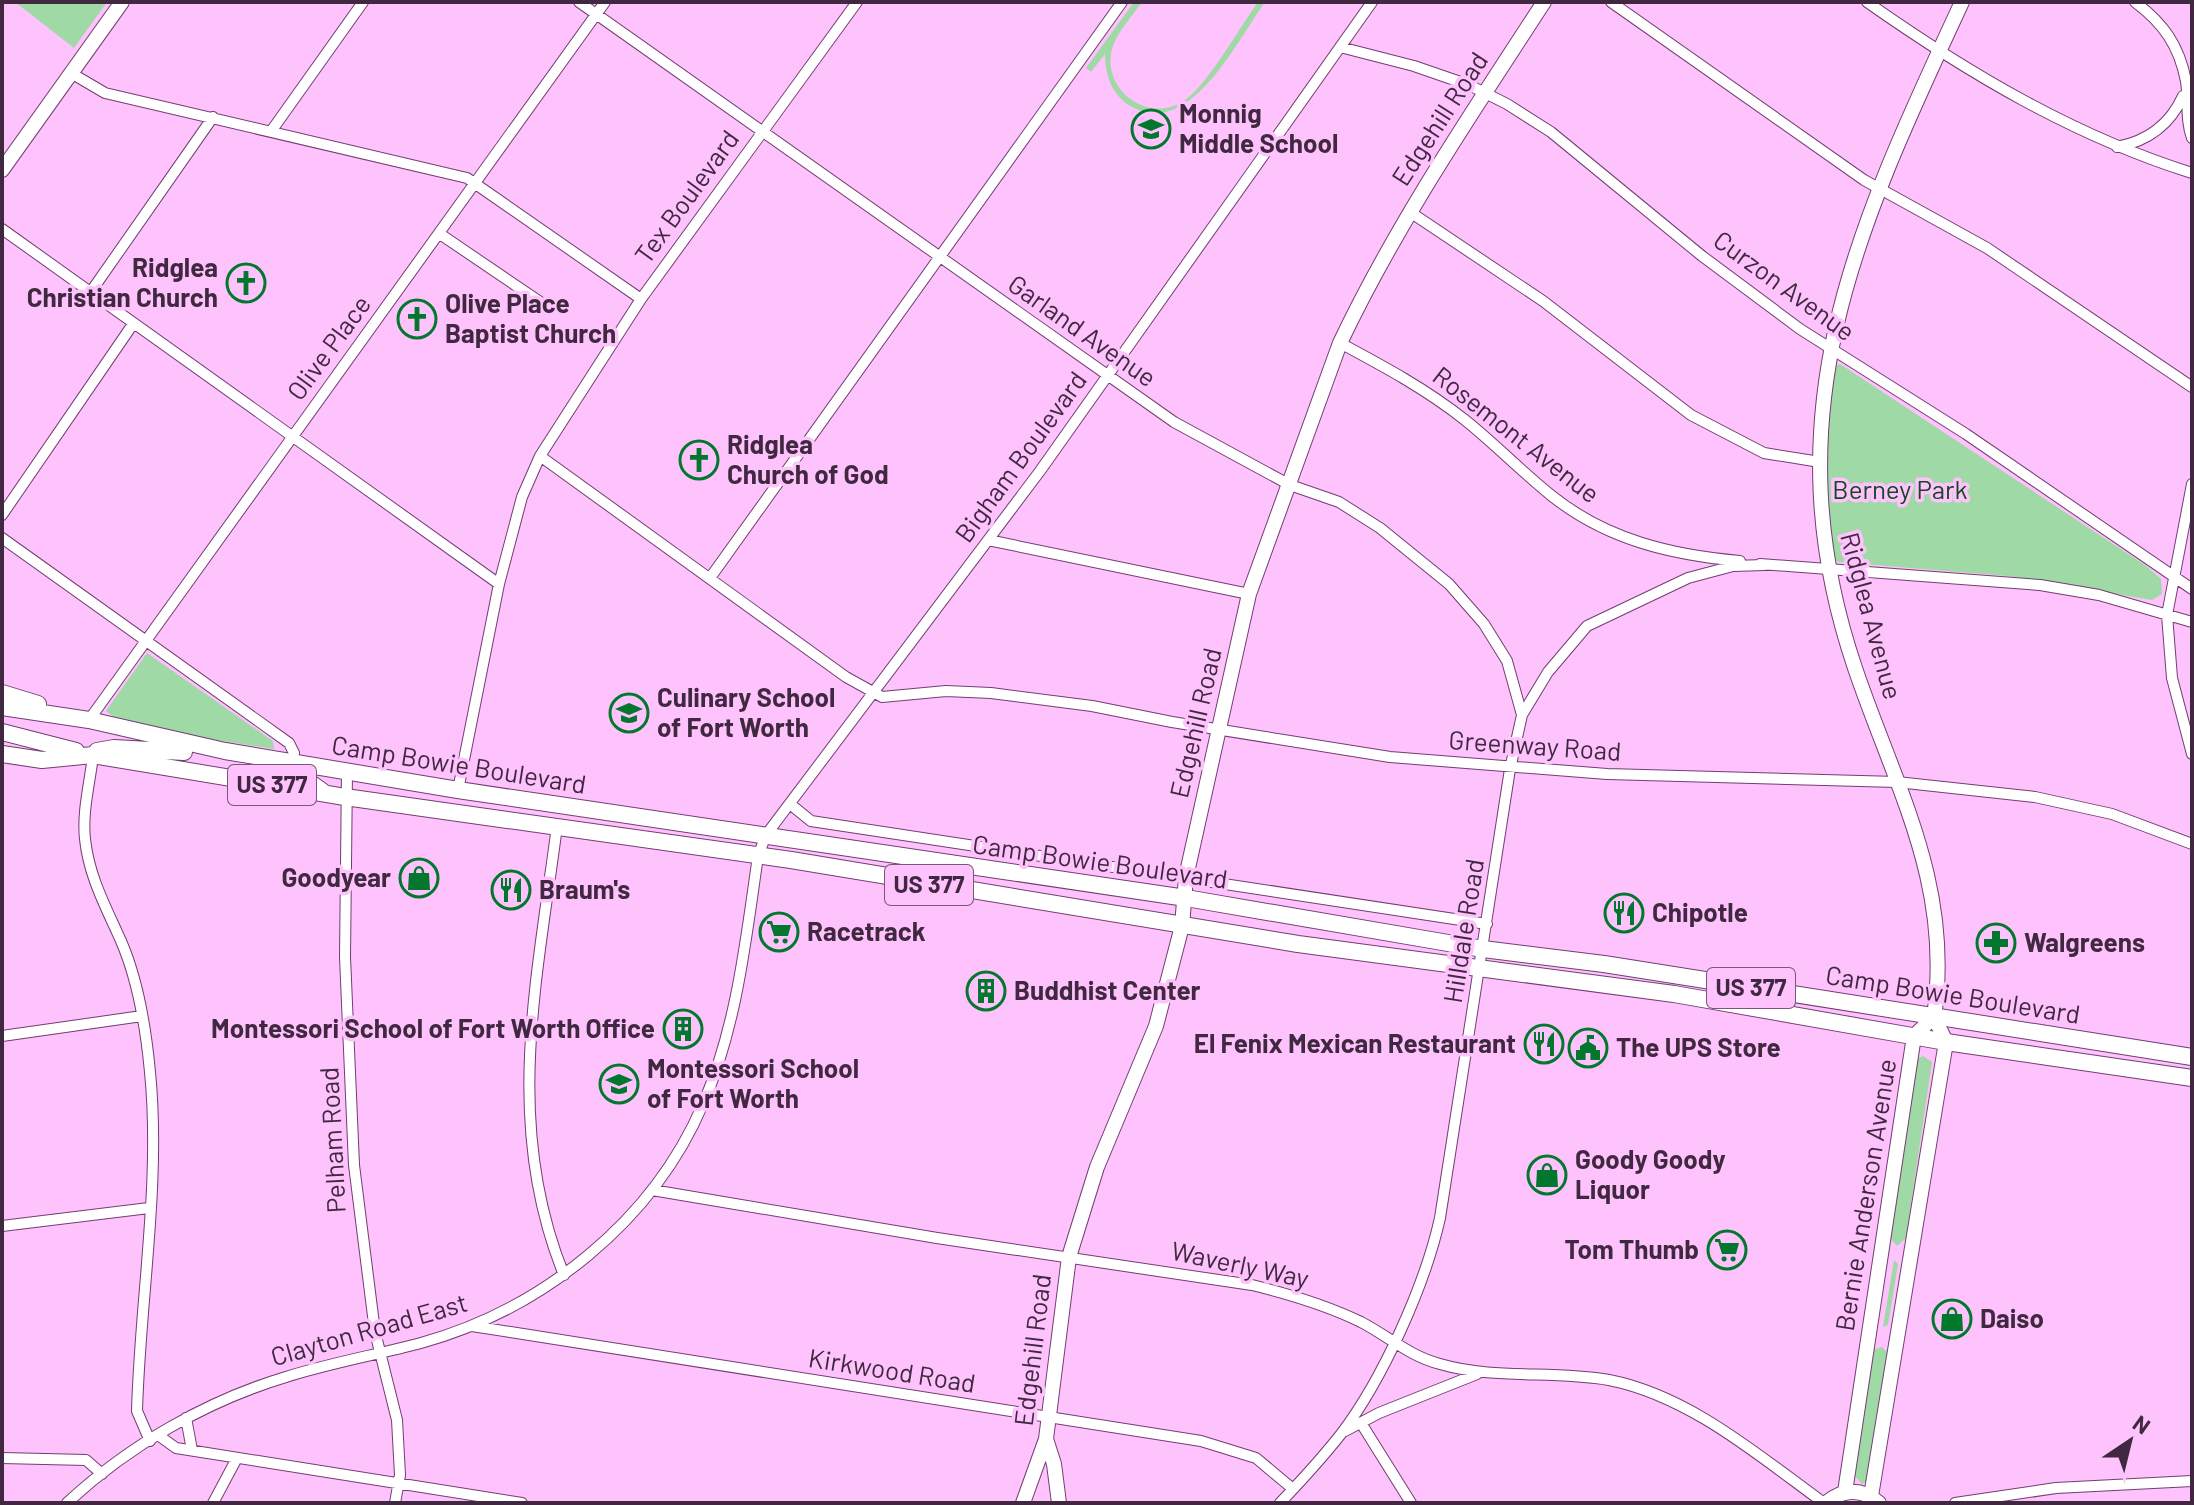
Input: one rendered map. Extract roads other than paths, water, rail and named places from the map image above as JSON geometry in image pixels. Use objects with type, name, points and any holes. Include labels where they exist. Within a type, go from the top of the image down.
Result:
[{"type":"main road","points":[[2,693],[89,720]]},
{"type":"main road","name":"Camp Bowie Boulevard","points":[[2,707],[89,720],[225,751],[458,790],[967,868],[1186,898],[1483,949],[2192,1057]]},
{"type":"main road","points":[[2,732],[93,755],[99,749],[108,748],[225,751]]},
{"type":"main road","name":"Camp Bowie Boulevard","points":[[2,754],[42,760],[93,755],[345,797],[758,856],[1182,926],[1479,970],[1674,994],[1946,1042],[2192,1078]]},
{"type":"main road","points":[[191,773],[201,768],[217,768],[275,775],[291,761],[298,774],[327,794]]},
{"type":"main road","points":[[455,812],[458,790]]},
{"type":"main road","points":[[557,826],[559,806]]},
{"type":"main road","points":[[964,891],[967,868]]},
{"type":"main road","points":[[1674,994],[1726,997],[1734,985]]},
{"type":"street","points":[[2,170],[122,2]]},
{"type":"street","points":[[272,130],[363,2]]},
{"type":"street","name":"Garland Avenue","points":[[579,2],[1192,434],[1290,485],[1339,502],[1380,528],[1449,584],[1484,624],[1507,661],[1522,715]]},
{"type":"street","name":"Olive Place","points":[[89,720],[605,2]]},
{"type":"street","name":"Tex Boulevard","points":[[458,790],[499,584],[522,497],[540,456],[641,299],[857,2]]},
{"type":"street","points":[[710,578],[1122,2]]},
{"type":"street","name":"Bigham Boulevard","points":[[758,856],[766,835],[1108,376],[1372,2]]},
{"type":"street","name":"Edgehill Road","points":[[1027,1502],[1046,1439],[1069,1257],[1097,1167],[1156,1026],[1182,926],[1186,877],[1249,594],[1340,343],[1410,212],[1544,2]]},
{"type":"street","points":[[1611,2],[1775,121],[1880,189],[1987,248],[2192,387]]},
{"type":"street","points":[[1867,2],[2072,129],[2192,173]]},
{"type":"street","name":"Ridglea Avenue","points":[[1934,1017],[1940,947],[1930,877],[1854,665],[1824,545],[1820,462],[1823,389],[1829,348],[1846,282],[1880,189],[1962,2]]},
{"type":"street","points":[[2135,2],[2161,22],[2175,50],[2186,91],[2186,118],[2192,138]]},
{"type":"street","name":"Curzon Avenue","points":[[1340,47],[1414,66],[1485,93],[1551,132],[1702,256],[1829,348],[1966,434],[2192,589]]},
{"type":"street","points":[[71,73],[105,93],[272,130],[477,182],[641,299]]},
{"type":"street","points":[[2117,147],[2139,142],[2167,123],[2186,91]]},
{"type":"street","points":[[90,293],[213,117]]},
{"type":"street","points":[[1410,212],[1543,301],[1691,415],[1764,453],[1820,462]]},
{"type":"street","points":[[2,229],[499,584]]},
{"type":"street","points":[[440,234],[543,304]]},
{"type":"street","points":[[2,515],[133,324]]},
{"type":"street","name":"Rosemont Avenue","points":[[1340,343],[1413,383],[1463,418],[1551,495],[1600,527],[1658,550],[1764,565],[1829,567],[2040,585],[2099,595],[2192,622]]},
{"type":"street","points":[[540,456],[874,694]]},
{"type":"street","points":[[2192,484],[2167,615],[2172,678],[2192,754]]},
{"type":"street","points":[[2,538],[289,743],[294,753],[291,761]]},
{"type":"street","points":[[988,540],[1249,594]]},
{"type":"street","name":"Hilldale Road","points":[[1280,1503],[1343,1432],[1394,1345],[1435,1242],[1510,769],[1522,715],[1548,672],[1587,626],[1688,578],[1733,566],[1764,565]]},
{"type":"street","name":"Greenway Road","points":[[874,694],[882,697],[946,691],[991,693],[1092,706],[1217,730],[1390,757],[1510,769],[1897,782],[2050,801],[2112,814],[2192,844]]},
{"type":"street","points":[[93,755],[84,817],[85,840],[92,880],[122,943],[142,1016],[152,1104],[137,1411],[154,1438],[176,1448],[522,1503]]},
{"type":"street","name":"Pelham Road","points":[[347,771],[345,957],[354,1165],[381,1353],[397,1420],[399,1482],[395,1503]]},
{"type":"street","points":[[790,804],[811,821],[1487,924]]},
{"type":"street","points":[[557,826],[528,1090],[529,1132],[538,1195],[564,1275]]},
{"type":"street","name":"Clayton Road East","points":[[67,1503],[102,1474],[186,1418],[265,1383],[472,1326],[564,1275],[617,1232],[652,1190],[703,1105],[722,1047],[741,969],[758,856]]},
{"type":"street","points":[[2,1036],[142,1016]]},
{"type":"street","points":[[1934,1017],[1946,1042]]},
{"type":"street","name":"Bernie Anderson Avenue","points":[[1845,1492],[1914,1036],[1934,1017]]},
{"type":"street","name":"Bernie Anderson Avenue","points":[[1875,1500],[1946,1042]]},
{"type":"street","name":"Waverly Way","points":[[652,1190],[1252,1285],[1285,1293],[1363,1323],[1394,1345],[1423,1359],[1478,1373],[1556,1373],[1612,1381],[1655,1396],[1693,1413],[1735,1439],[1825,1503]]},
{"type":"street","points":[[2,1226],[149,1208]]},
{"type":"street","name":"Kirkwood Road","points":[[472,1326],[1231,1448],[1256,1458],[1293,1489]]},
{"type":"street","name":"Hilldale Road","points":[[1343,1432],[1478,1373]]},
{"type":"street","points":[[186,1418],[192,1450]]},
{"type":"street","points":[[1361,1423],[1411,1503]]},
{"type":"street","points":[[1046,1439],[1054,1464],[1059,1503]]},
{"type":"street","points":[[2,1458],[86,1460],[102,1474]]},
{"type":"street","points":[[213,1503],[237,1458]]},
{"type":"street","points":[[1955,1503],[2056,1488],[2192,1481]]},
{"type":"street","points":[[1825,1503],[1845,1492],[1875,1500]]},
{"type":"place","name":"Monnig Middle School","points":[[1151,129]]},
{"type":"place","name":"Ridglea Christian Church","points":[[246,283]]},
{"type":"place","name":"Olive Place Baptist Church","points":[[417,319]]},
{"type":"place","name":"Ridglea Church of God","points":[[699,460]]},
{"type":"place","name":"Culinary School of Fort Worth","points":[[629,713]]},
{"type":"place","name":"Goodyear","points":[[419,878]]},
{"type":"place","name":"Braum's","points":[[511,890]]},
{"type":"place","name":"Chipotle","points":[[1624,913]]},
{"type":"place","name":"Racetrack","points":[[779,932]]},
{"type":"place","name":"Walgreens","points":[[1996,943]]},
{"type":"place","name":"Buddhist Center","points":[[986,991]]},
{"type":"place","name":"Montessori School of Fort Worth Office","points":[[683,1029]]},
{"type":"place","name":"El Fenix Mexican Restaurant","points":[[1544,1044]]},
{"type":"place","name":"The UPS Store","points":[[1588,1048]]},
{"type":"place","name":"Montessori School of Fort Worth","points":[[619,1084]]},
{"type":"place","name":"Goody Goody Liquor","points":[[1547,1175]]},
{"type":"place","name":"Tom Thumb","points":[[1727,1250]]},
{"type":"place","name":"Daiso","points":[[1952,1319]]},
{"type":"park label","name":"Berney Park","points":[[1900,490]]}]
